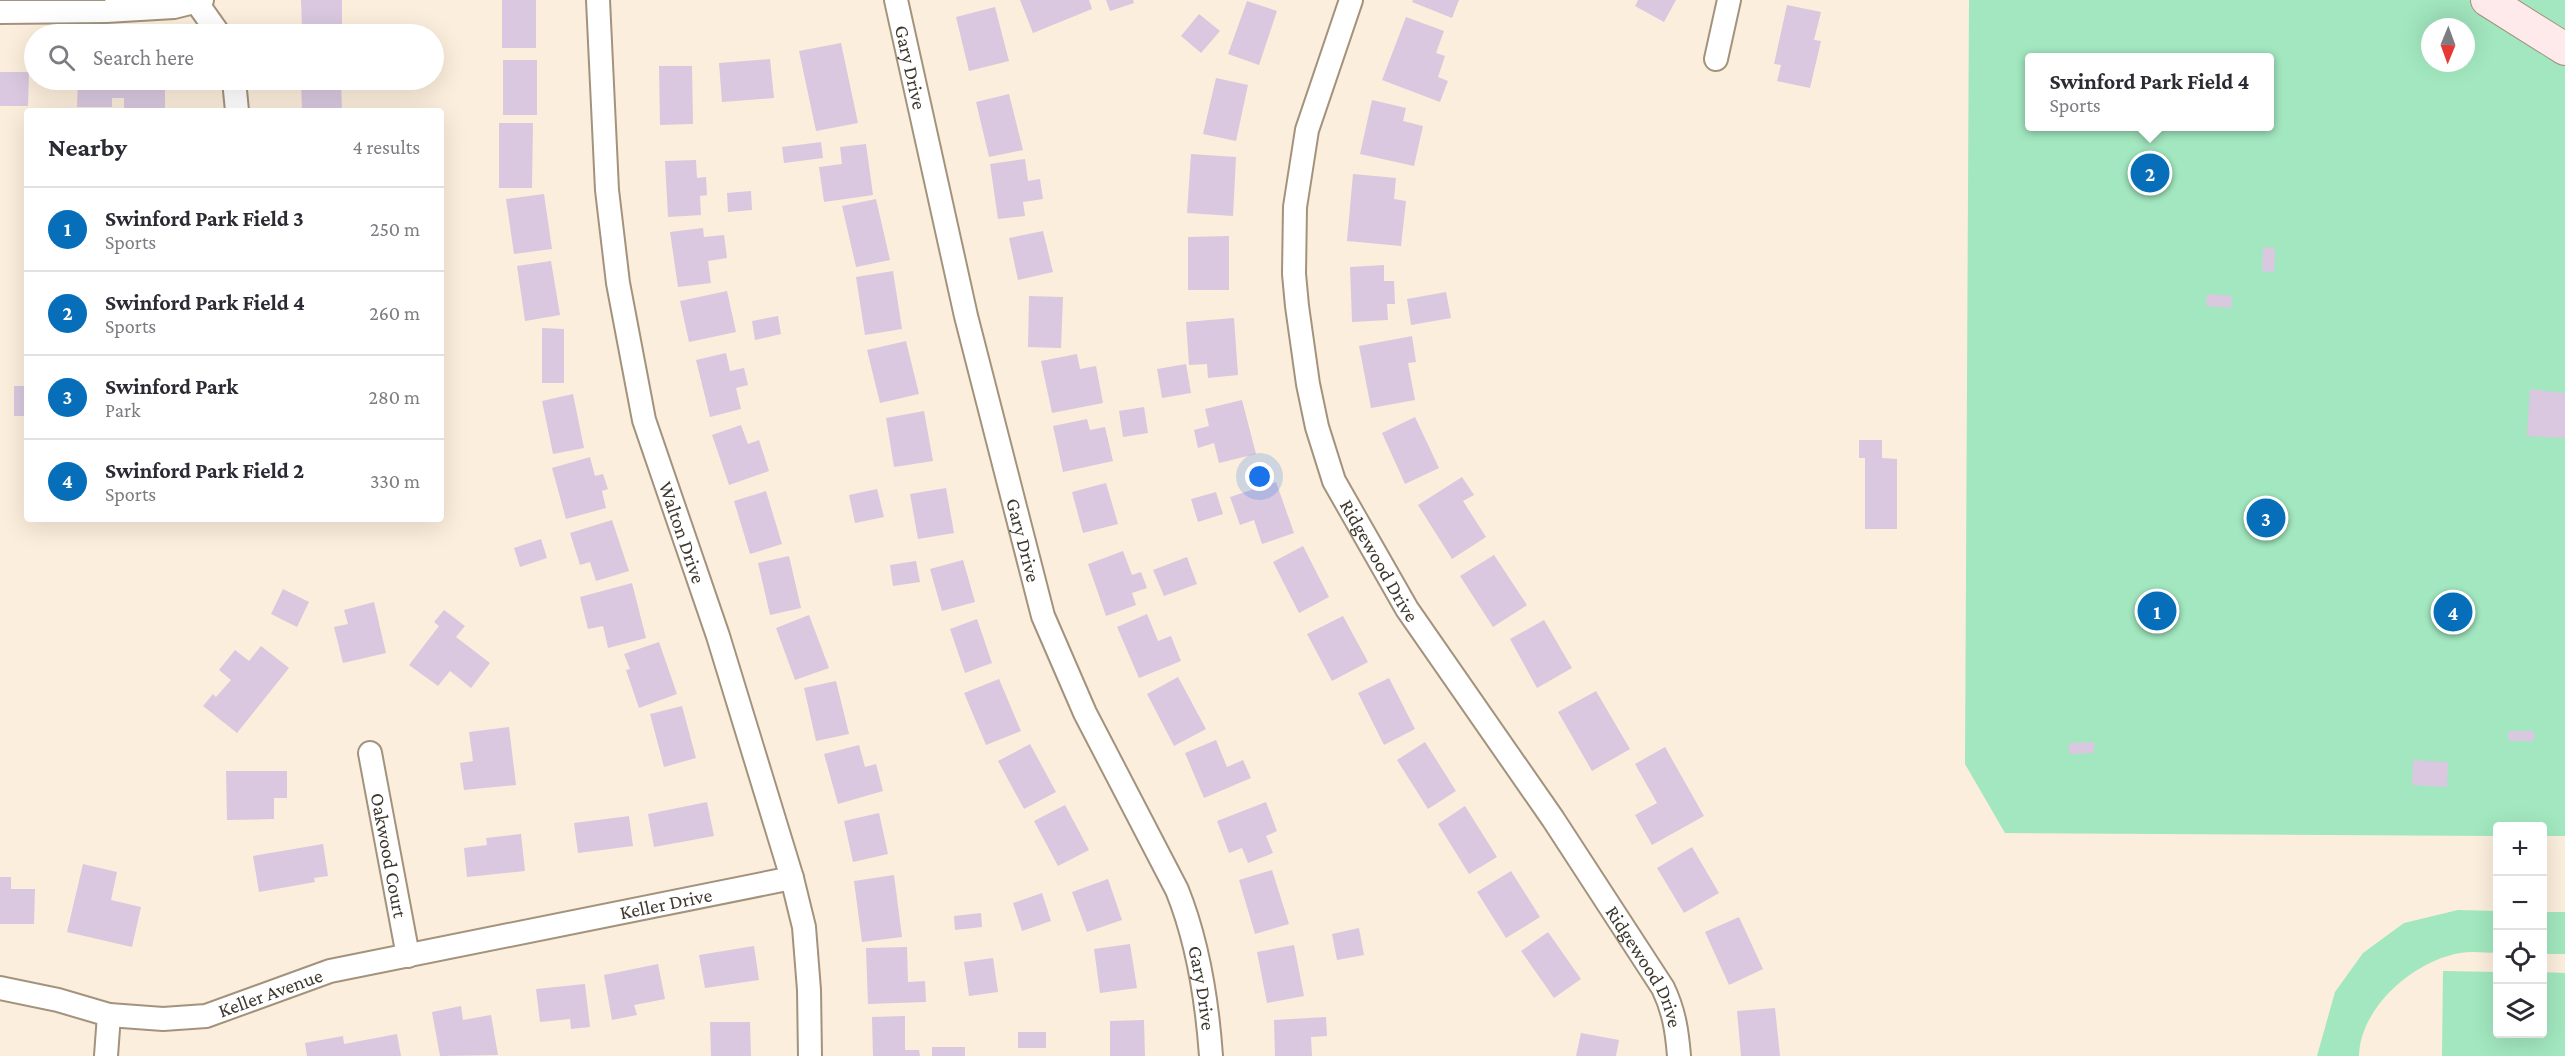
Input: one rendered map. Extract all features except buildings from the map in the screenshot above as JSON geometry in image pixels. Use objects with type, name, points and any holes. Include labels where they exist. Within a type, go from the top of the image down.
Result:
[{"type":"main road","points":[[2487,0],[2565,49]]},
{"type":"street","name":"Walton Drive","points":[[597,0],[607,190],[616,271],[644,420],[718,636],[792,878],[804,927],[809,990],[810,1056]]},
{"type":"street","name":"Gary Drive","points":[[896,0],[966,316],[1043,616],[1085,713],[1178,890],[1202,979],[1210,1056]]},
{"type":"street","name":"Ridgewood Drive","points":[[1351,0],[1307,130],[1295,207],[1294,263],[1297,306],[1308,384],[1317,427],[1334,481],[1407,609],[1552,819],[1663,988],[1672,1006],[1677,1026],[1679,1056]]},
{"type":"street","points":[[1716,59],[1729,0]]},
{"type":"street","points":[[0,12],[106,11],[174,7],[199,1],[213,24]]},
{"type":"street","points":[[235,90],[237,108]]},
{"type":"street","name":"Oakwood Court","points":[[370,753],[408,956]]},
{"type":"street","name":"Keller Drive","points":[[540,929],[792,878]]},
{"type":"street","name":"Keller Avenue","points":[[0,988],[58,1000],[109,1015],[163,1019],[206,1016],[330,971],[540,929]]},
{"type":"street","points":[[106,1056],[109,1015]]},
{"type":"green space","points":[[1969,0],[2565,0],[2565,836],[2547,836],[2547,822],[2493,822],[2493,836],[2005,833],[1965,764]]},
{"type":"green space","points":[[2458,910],[2493,911],[2493,953],[2460,953],[2425,966],[2408,976],[2379,1004],[2362,1038],[2359,1056],[2317,1056],[2335,992],[2363,953],[2404,923]]},
{"type":"green space","points":[[2547,912],[2565,912],[2565,954],[2547,954]]},
{"type":"green space","points":[[2443,971],[2493,972],[2493,1038],[2547,1038],[2547,972],[2565,973],[2565,1056],[2442,1056]]},
{"type":"place","name":"Swinford Park Field 4","points":[[2150,173]]},
{"type":"place","name":"Swinford Park","points":[[2266,518]]},
{"type":"place","name":"Swinford Park Field 3","points":[[2157,611]]},
{"type":"place","name":"Swinford Park Field 2","points":[[2453,612]]}]
